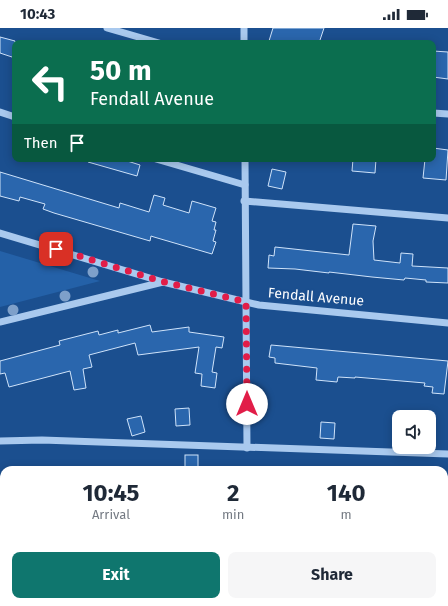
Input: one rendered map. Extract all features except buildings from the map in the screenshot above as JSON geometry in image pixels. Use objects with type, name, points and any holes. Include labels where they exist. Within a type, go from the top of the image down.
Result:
[{"type":"street","points":[[108,28],[149,40]]},
{"type":"street","points":[[244,28],[244,40]]},
{"type":"street","points":[[0,112],[12,116]]},
{"type":"street","points":[[436,112],[448,114]]},
{"type":"street","points":[[166,162],[244,185]]},
{"type":"street","points":[[244,162],[247,448]]},
{"type":"street","points":[[244,201],[448,218]]},
{"type":"street","name":"Fendall Avenue","points":[[0,232],[164,282],[259,305],[448,323]]},
{"type":"street","points":[[0,322],[164,282]]},
{"type":"street","points":[[0,441],[42,440],[448,454]]},
{"type":"shaded area","points":[[0,251],[100,281],[0,307]]},
{"type":"route","points":[[56,249],[164,282],[246,302],[247,404]]}]
